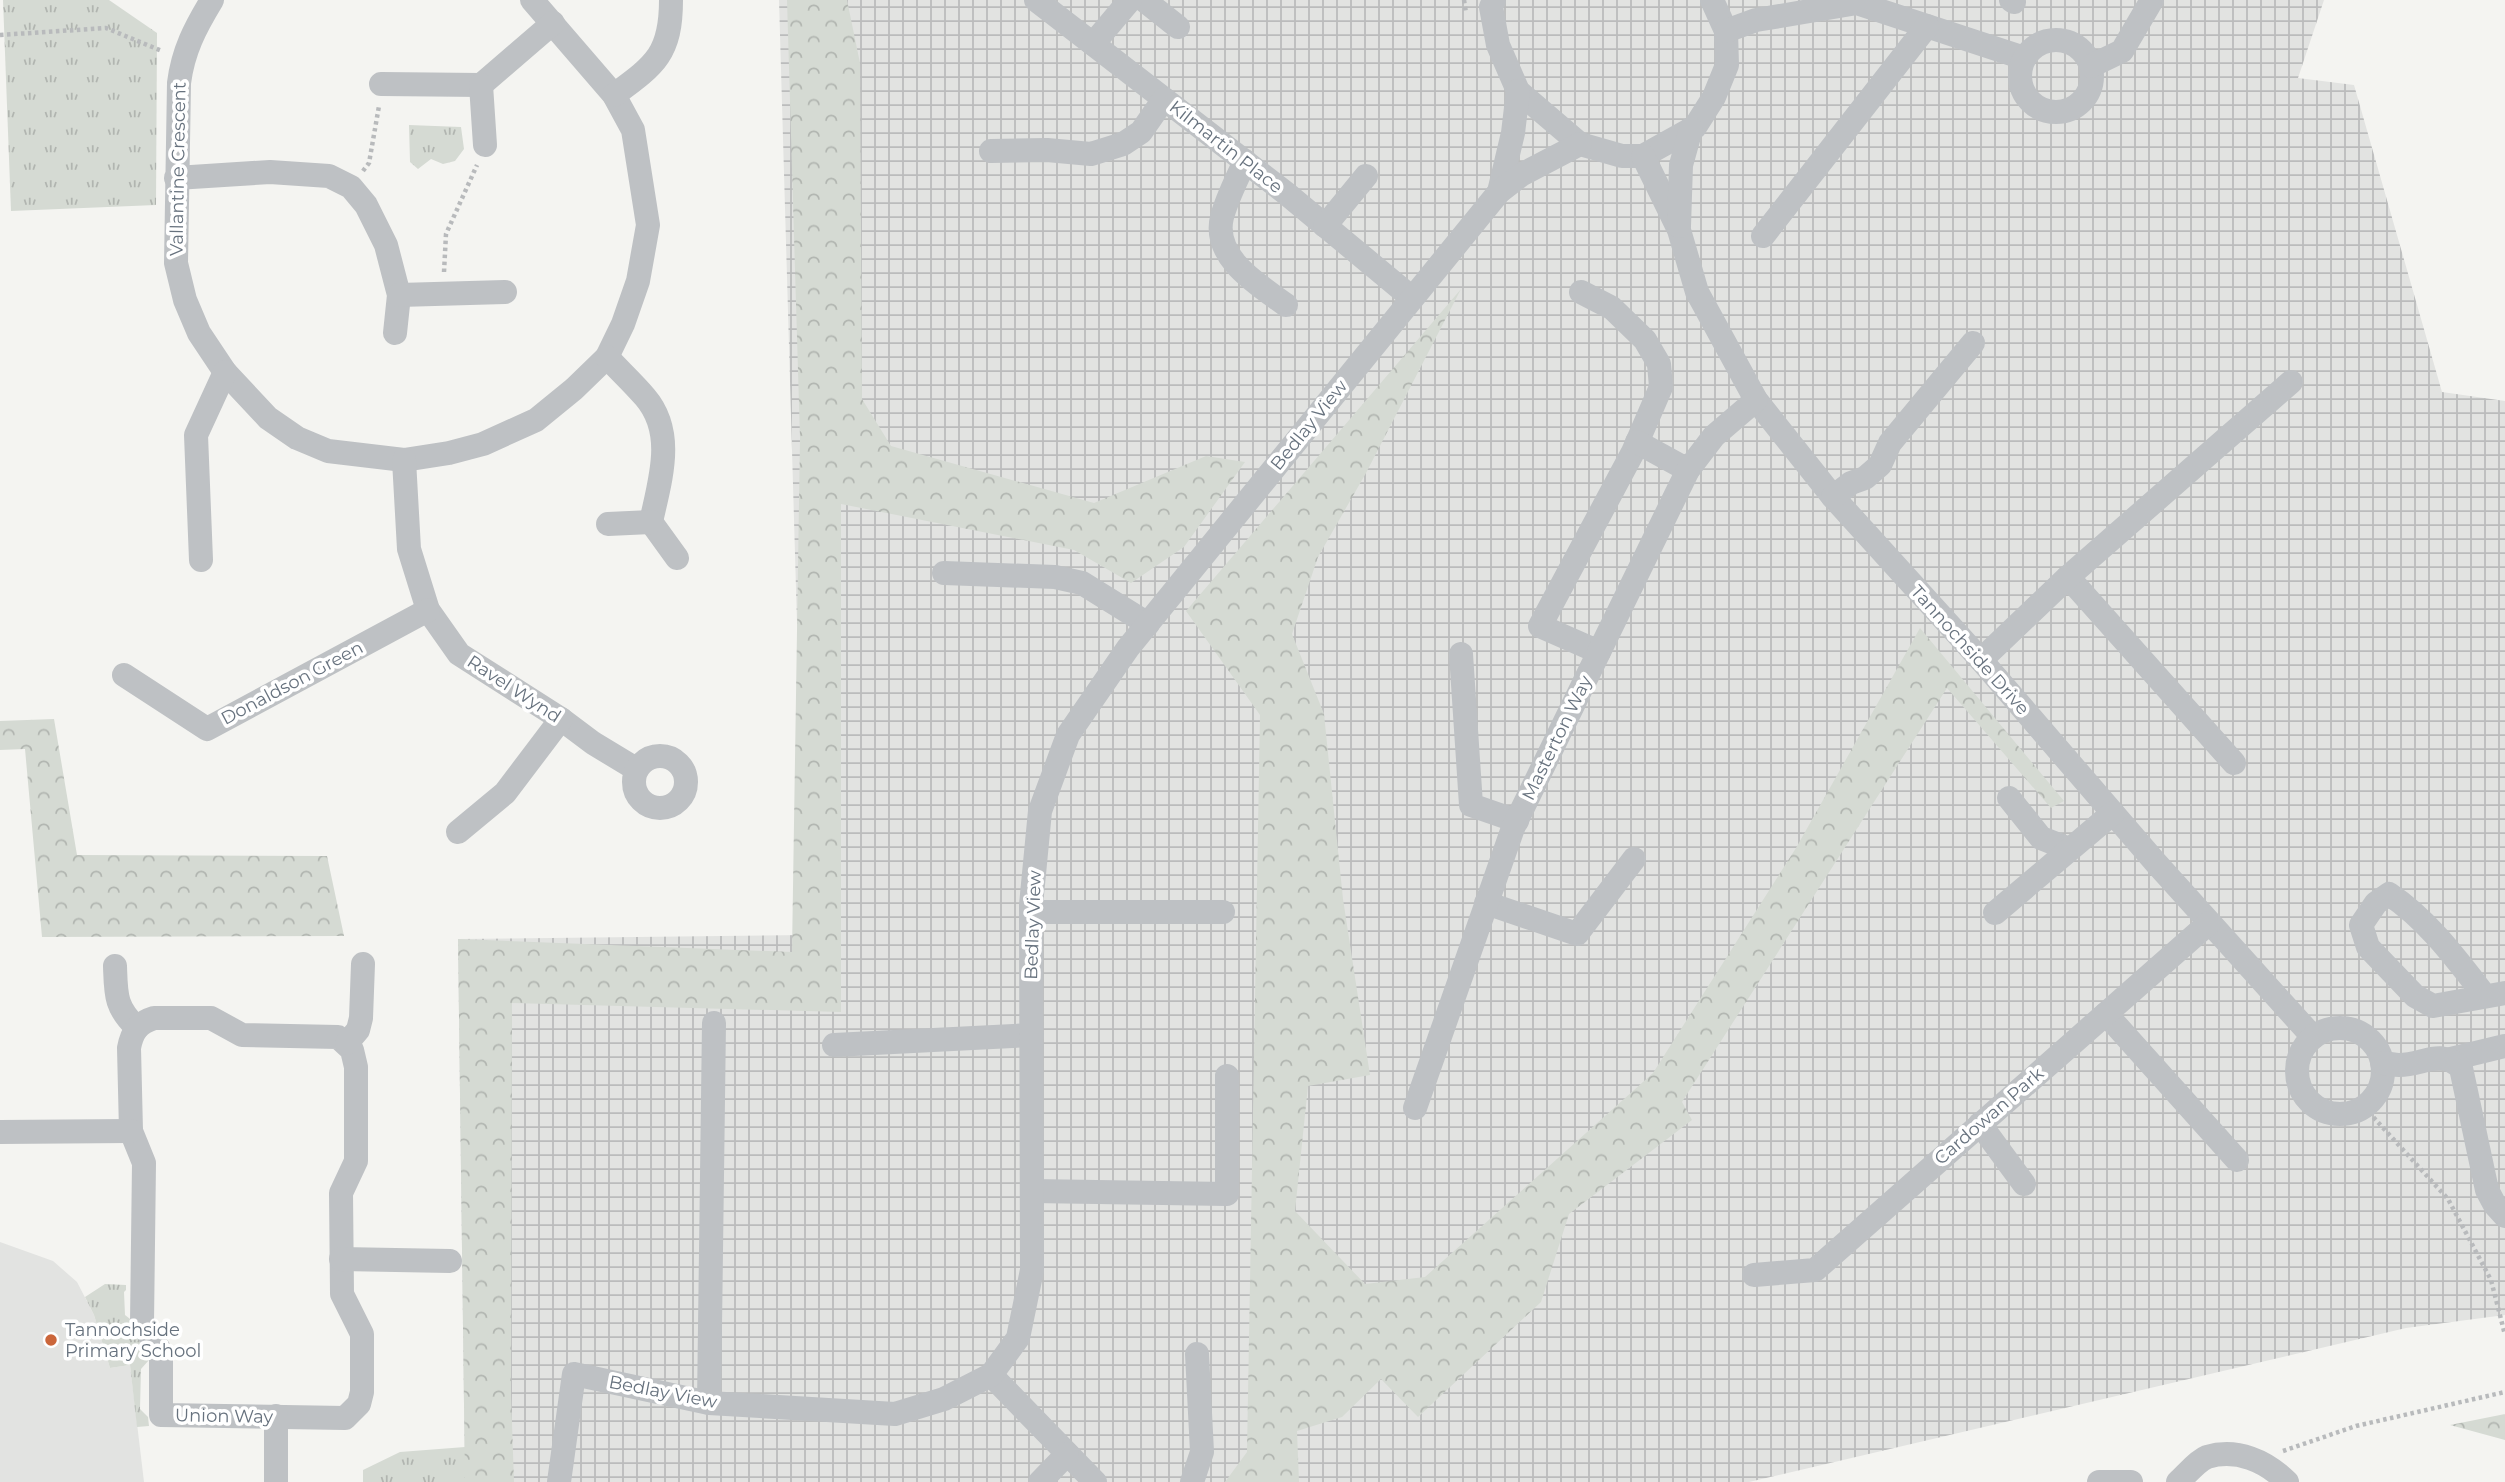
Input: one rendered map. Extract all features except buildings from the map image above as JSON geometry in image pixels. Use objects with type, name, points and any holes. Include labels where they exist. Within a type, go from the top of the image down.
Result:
[{"type":"street","name":"Vallantine Crescent","points":[[212,0],[193,31],[182,59],[178,83],[176,263],[185,300],[199,333],[225,372],[268,418],[297,438],[328,451],[404,460],[483,444],[536,420],[607,358],[639,281],[648,225],[633,130],[614,95],[532,0]]},
{"type":"street","points":[[614,95],[660,56],[669,32],[671,0]]},
{"type":"street","name":"Kilmartin Place","points":[[1036,0],[1245,161],[1412,298]]},
{"type":"street","points":[[1093,44],[1130,0]]},
{"type":"street","points":[[1144,0],[1178,27]]},
{"type":"street","points":[[1494,0],[1492,7],[1498,46],[1518,91],[1580,144],[1622,156],[1643,156]]},
{"type":"street","name":"Tannochside Drive","points":[[1712,0],[1726,31],[1727,65],[1714,97],[1695,127],[1643,156],[1679,230],[1697,292],[1756,400],[1842,490],[1981,660],[2313,1037]]},
{"type":"street","points":[[2091,66],[2122,51],[2152,0]]},
{"type":"street","points":[[1726,31],[1756,20],[1857,3],[1879,5],[1927,26],[2024,58]]},
{"type":"street","points":[[381,84],[481,85],[553,23]]},
{"type":"street","points":[[1763,236],[1927,26]]},
{"type":"street","points":[[2062,40],[2074,44],[2084,52],[2091,66],[2089,91],[2073,108],[2056,113],[2043,111],[2026,98],[2020,86],[2019,74],[2024,58],[2032,48],[2043,42],[2062,40]]},
{"type":"street","points":[[481,85],[485,145]]},
{"type":"street","name":"Bedlay View","points":[[1499,192],[1513,133],[1518,91]]},
{"type":"street","points":[[991,150],[1047,150],[1091,154],[1123,144],[1141,132],[1164,99]]},
{"type":"street","name":"Tannochside Drive","points":[[1679,230],[1681,165],[1691,129]]},
{"type":"street","name":"Bedlay View","points":[[559,1482],[575,1374],[709,1403],[895,1413],[944,1399],[991,1375],[1018,1338],[1032,1270],[1032,912],[1040,811],[1068,735],[1148,624],[1499,192],[1521,175],[1580,144]]},
{"type":"street","points":[[1245,161],[1221,219],[1222,242],[1240,270],[1286,305]]},
{"type":"street","points":[[176,178],[270,172],[329,176],[351,187],[366,205],[386,245],[399,295],[395,333]]},
{"type":"street","points":[[1325,226],[1366,176]]},
{"type":"street","points":[[399,295],[505,292]]},
{"type":"street","points":[[1581,292],[1612,308],[1645,340],[1659,365],[1661,387],[1637,442],[1540,626],[1599,652]]},
{"type":"street","points":[[1842,490],[1865,478],[1880,465],[1889,443],[1973,342]]},
{"type":"street","points":[[607,358],[647,399],[662,428],[664,465],[651,522],[677,558]]},
{"type":"street","points":[[201,560],[196,435],[225,372]]},
{"type":"street","points":[[1981,660],[2068,577],[2291,382]]},
{"type":"street","name":"Masterton Way","points":[[1415,1108],[1517,821],[1688,470],[1714,436],[1756,400]]},
{"type":"street","points":[[1637,442],[1688,470]]},
{"type":"street","name":"Ravel Wynd","points":[[404,460],[409,550],[428,610],[459,654],[561,719],[593,743],[636,768]]},
{"type":"street","points":[[608,524],[651,522]]},
{"type":"street","points":[[944,573],[1055,577],[1082,583],[1148,624]]},
{"type":"street","points":[[2068,577],[2234,763]]},
{"type":"street","name":"Donaldson Green","points":[[124,675],[207,729],[428,610]]},
{"type":"street","points":[[1461,654],[1471,805],[1517,821]]},
{"type":"street","points":[[458,832],[505,793],[561,719]]},
{"type":"street","points":[[2009,798],[2041,838],[2069,849]]},
{"type":"street","points":[[1995,913],[2113,813]]},
{"type":"street","points":[[1486,903],[1577,934],[1634,859]]},
{"type":"street","points":[[2389,894],[2409,907],[2457,961],[2499,996],[2433,1006],[2416,996],[2368,947],[2361,925],[2376,903],[2389,894]]},
{"type":"street","points":[[1032,912],[1223,912]]},
{"type":"street","name":"Cardowan Park","points":[[1754,1275],[1815,1270],[2209,922]]},
{"type":"street","points":[[116,966],[118,1004],[137,1028],[154,1018],[211,1018],[242,1035],[327,1035],[338,1037],[347,1043],[358,1030],[361,1018],[363,964]]},
{"type":"street","points":[[2106,1014],[2237,1160]]},
{"type":"street","points":[[709,1403],[714,1023]]},
{"type":"street","name":"Union Way","points":[[137,1028],[131,1037],[129,1048],[131,1131],[144,1163],[142,1323],[161,1352],[162,1415],[339,1419],[345,1418],[359,1405],[362,1392],[362,1334],[342,1294],[341,1193],[356,1161],[356,1067],[352,1050],[347,1043]]},
{"type":"street","points":[[2327,1030],[2352,1030],[2365,1037],[2376,1049],[2382,1063],[2381,1084],[2375,1097],[2364,1107],[2350,1114],[2336,1115],[2321,1111],[2306,1098],[2298,1085],[2297,1063],[2303,1049],[2313,1037],[2327,1030]]},
{"type":"street","points":[[834,1045],[1031,1035]]},
{"type":"street","points":[[2382,1063],[2401,1065],[2435,1057],[2451,1059],[2505,1046]]},
{"type":"street","points":[[2451,1059],[2460,1068],[2465,1084],[2496,1188],[2495,1205],[2505,1216]]},
{"type":"street","points":[[1032,1191],[1227,1194],[1227,1076]]},
{"type":"street","points":[[1980,1124],[2024,1184]]},
{"type":"street","points":[[0,1132],[131,1131]]},
{"type":"street","points":[[341,1259],[450,1261]]},
{"type":"street","points":[[1192,1482],[1202,1452],[1197,1354]]},
{"type":"street","points":[[991,1375],[1095,1482]]},
{"type":"street","points":[[275,1416],[276,1482]]},
{"type":"street","points":[[1040,1482],[1067,1454]]},
{"type":"street","points":[[2178,1482],[2205,1458],[2233,1454],[2258,1460],[2287,1482]]},
{"type":"path","points":[[0,35],[106,28],[182,59]]},
{"type":"path","points":[[351,187],[369,163],[376,133],[381,84]]},
{"type":"path","points":[[442,294],[446,234],[485,145]]},
{"type":"path","points":[[2364,1107],[2448,1199],[2491,1280],[2505,1335]]},
{"type":"path","points":[[2258,1460],[2356,1426],[2505,1392]]},
{"type":"shaded area","points":[[779,0],[2324,0],[2298,78],[2354,85],[2442,392],[2505,401],[2505,1315],[2406,1328],[1749,1482],[465,1482],[458,939],[806,935]]},
{"type":"shaded area","name":"Tannochside Primary School","points":[[0,1242],[53,1261],[77,1282],[94,1315],[110,1368],[130,1365],[144,1482],[0,1482]]},
{"type":"green space","points":[[3,0],[109,0],[157,33],[156,205],[11,211]]},
{"type":"green space","points":[[787,0],[847,0],[860,63],[862,399],[891,446],[1094,503],[1206,456],[1245,462],[1184,547],[1131,583],[1074,550],[841,504],[841,1012],[512,1003],[511,1394],[514,1482],[465,1482],[458,939],[792,952],[800,438]]},
{"type":"green space","points":[[409,125],[461,127],[464,149],[455,161],[443,164],[431,159],[418,169],[410,162]]},
{"type":"green space","points":[[1461,289],[1366,473],[1318,557],[1292,634],[1324,714],[1343,899],[1370,1075],[1308,1086],[1295,1211],[1365,1284],[1425,1277],[1653,1073],[1796,848],[1920,628],[2064,801],[2051,808],[1947,688],[1682,1102],[1692,1120],[1569,1214],[1541,1302],[1418,1417],[1381,1379],[1342,1417],[1297,1431],[1299,1482],[1225,1482],[1247,1452],[1260,715],[1186,611]]},
{"type":"green space","points":[[54,719],[77,855],[327,856],[344,936],[42,937],[25,749],[0,750],[0,721]]},
{"type":"green space","points":[[105,1284],[126,1285],[125,1315],[145,1341],[149,1360],[141,1369],[140,1409],[148,1417],[149,1426],[137,1427],[130,1365],[110,1368],[94,1315],[85,1297]]},
{"type":"green space","points":[[2505,1414],[2505,1440],[2450,1425]]},
{"type":"green space","points":[[465,1447],[465,1482],[363,1482],[363,1470],[400,1452]]},
{"type":"place","name":"Tannochside Primary School","points":[[51,1340]]}]
